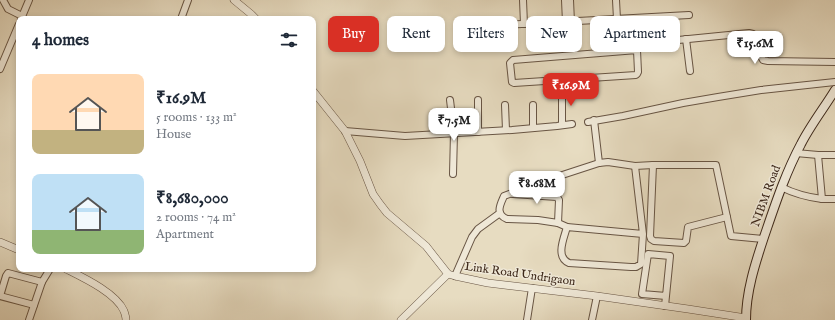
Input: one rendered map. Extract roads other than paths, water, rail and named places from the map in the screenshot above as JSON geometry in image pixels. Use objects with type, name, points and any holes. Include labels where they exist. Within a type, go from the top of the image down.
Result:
[{"type":"main road","name":"NIBM Road","points":[[746,319],[748,291],[763,239],[781,187],[801,143],[835,90]]},
{"type":"street","points":[[3,0],[8,8],[19,16]]},
{"type":"street","points":[[23,16],[29,0]]},
{"type":"street","points":[[182,16],[188,0]]},
{"type":"street","points":[[234,0],[254,16]]},
{"type":"street","points":[[518,24],[524,24],[523,0]]},
{"type":"street","points":[[565,0],[567,16]]},
{"type":"street","points":[[569,16],[570,0]]},
{"type":"street","points":[[616,0],[617,16]]},
{"type":"street","points":[[675,16],[689,15]]},
{"type":"street","points":[[0,69],[2,61],[16,31]]},
{"type":"street","points":[[680,40],[749,33],[753,34],[756,38],[760,56],[763,60],[835,62]]},
{"type":"street","points":[[686,39],[690,71]]},
{"type":"street","points":[[637,50],[638,74],[636,75],[514,83],[511,80],[510,63],[513,60],[637,50]]},
{"type":"street","points":[[588,122],[683,103],[761,90],[835,82]]},
{"type":"street","points":[[562,90],[562,125]]},
{"type":"street","name":"Link Road Undrigaon","points":[[316,95],[345,131],[360,160],[373,194],[380,204],[387,213],[426,246],[448,276],[488,283],[597,296],[746,319]]},
{"type":"street","points":[[450,100],[454,133],[453,174]]},
{"type":"street","points":[[478,100],[478,132]]},
{"type":"street","points":[[505,105],[506,130]]},
{"type":"street","points":[[533,105],[533,128]]},
{"type":"street","points":[[594,120],[599,163]]},
{"type":"street","points":[[345,131],[406,136],[506,130],[572,124]]},
{"type":"street","points":[[796,152],[818,155],[835,155]]},
{"type":"street","points":[[818,155],[822,199]]},
{"type":"street","points":[[643,234],[567,227],[558,223],[538,220],[507,219],[502,217],[500,207],[504,196],[599,163],[608,162],[635,166],[653,164],[716,165],[731,236],[763,239]]},
{"type":"street","points":[[653,164],[651,239],[654,241],[684,244],[686,241],[688,227],[727,217]]},
{"type":"street","points":[[567,227],[561,249],[562,257],[569,263],[636,267],[641,264],[643,234],[635,166]]},
{"type":"street","points":[[781,187],[809,198],[835,199]]},
{"type":"street","points":[[509,194],[557,196],[559,200],[558,223]]},
{"type":"street","points":[[401,320],[431,290],[448,276],[478,229],[500,213]]},
{"type":"street","points":[[0,242],[16,249]]},
{"type":"street","points":[[665,306],[666,296],[670,256],[648,254],[642,294],[666,296]]},
{"type":"street","points":[[29,320],[42,282],[48,272]]},
{"type":"street","points":[[78,272],[118,302],[124,311],[126,320]]},
{"type":"street","points":[[34,305],[0,296],[6,276],[8,273],[42,282]]},
{"type":"street","points":[[527,320],[532,288]]},
{"type":"street","points":[[592,320],[597,296]]}]
